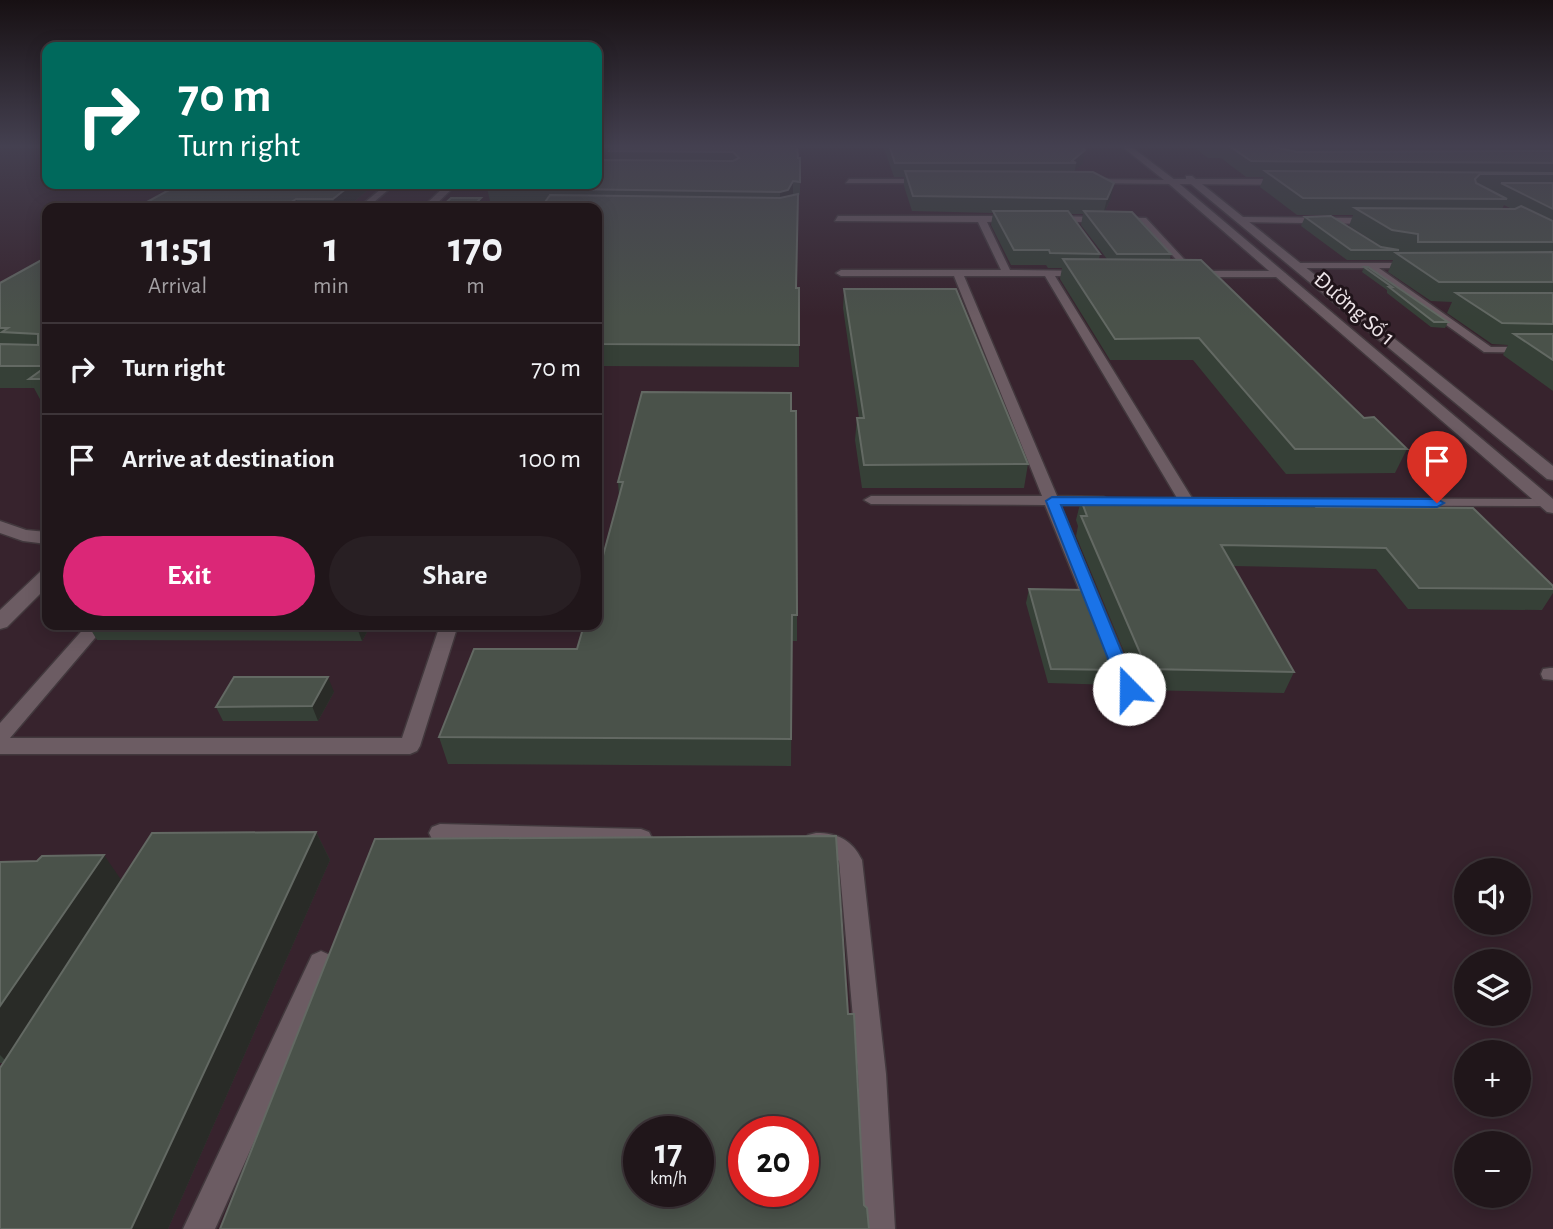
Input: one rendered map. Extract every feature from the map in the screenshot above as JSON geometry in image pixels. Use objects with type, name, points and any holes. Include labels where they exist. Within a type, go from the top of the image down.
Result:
[{"type":"street","name":"Đường Số 1","points":[[1197,202],[1550,506]]},
{"type":"street","name":"Đường Số 1","points":[[1220,202],[1553,475]]},
{"type":"street","points":[[0,527],[23,535],[42,537]]},
{"type":"street","points":[[0,622],[42,581]]},
{"type":"lane","points":[[981,218],[1007,273]]},
{"type":"lane","points":[[838,219],[1019,219]]},
{"type":"lane","points":[[1044,219],[1146,221],[1192,274]]},
{"type":"lane","points":[[1069,219],[1077,230]]},
{"type":"lane","points":[[1242,220],[1384,221]]},
{"type":"lane","points":[[1329,220],[1350,234]]},
{"type":"lane","points":[[1382,253],[1415,256]]},
{"type":"lane","points":[[1298,266],[1422,265]]},
{"type":"lane","points":[[1370,266],[1488,350],[1553,350]]},
{"type":"lane","points":[[841,273],[1097,274]]},
{"type":"lane","points":[[958,273],[1129,689]]},
{"type":"lane","points":[[1048,273],[1187,502]]},
{"type":"lane","points":[[1178,274],[1281,274]]},
{"type":"lane","points":[[1429,307],[1456,307]]},
{"type":"lane","points":[[871,500],[1550,506]]},
{"type":"lane","points":[[0,736],[93,630]]},
{"type":"lane","points":[[0,746],[410,746],[447,630]]},
{"type":"lane","points":[[440,833],[670,838]]},
{"type":"lane","points":[[792,841],[832,842],[845,849],[850,860],[872,1074],[879,1229]]},
{"type":"lane","points":[[199,1229],[321,963]]},
{"type":"shaded area","points":[[0,202],[1553,202],[1553,1229],[0,1229]]},
{"type":"building","points":[[146,202],[291,202],[290,203]]},
{"type":"building","points":[[798,202],[796,288],[799,288],[799,345],[602,344],[602,203],[544,203]]},
{"type":"building","points":[[1540,202],[1553,202],[1553,209]]},
{"type":"building","points":[[1521,206],[1553,221],[1553,242],[1418,242],[1418,234],[1392,230],[1355,208],[1515,209]]},
{"type":"building","points":[[993,211],[1068,211],[1100,254],[1014,250]]},
{"type":"building","points":[[1084,211],[1132,212],[1171,254],[1117,254]]},
{"type":"building","points":[[1331,216],[1381,247],[1399,250],[1351,250],[1305,217]]},
{"type":"building","points":[[1553,252],[1553,282],[1439,282],[1396,253]]},
{"type":"building","points":[[1063,259],[1201,260],[1364,418],[1374,417],[1407,449],[1295,449],[1199,338],[1115,339]]},
{"type":"building","points":[[42,260],[42,366],[0,366],[0,344],[38,345],[38,334],[2,332],[8,328],[0,328],[0,283]]},
{"type":"building","points":[[1364,267],[1368,267],[1448,322],[1434,322]]},
{"type":"building","points":[[844,289],[956,289],[1028,464],[864,465],[857,418],[864,418]]},
{"type":"building","points":[[1456,293],[1553,293],[1553,324],[1502,323]]},
{"type":"building","points":[[1514,334],[1553,334],[1553,360]]},
{"type":"building","points":[[42,370],[42,379],[29,379]]},
{"type":"building","points":[[642,392],[791,393],[791,411],[796,411],[797,615],[792,615],[791,739],[439,737],[474,649],[577,649],[583,630],[602,630],[602,560],[623,482],[618,482]]},
{"type":"building","points":[[1081,500],[1313,504],[1316,507],[1473,508],[1553,586],[1553,589],[1419,588],[1386,548],[1221,545],[1294,672],[1147,669],[1081,516],[1087,516]]},
{"type":"building","points":[[1029,589],[1086,590],[1119,670],[1051,669]]},
{"type":"building","points":[[234,677],[328,677],[312,706],[216,707]]},
{"type":"building","points":[[316,832],[131,1229],[0,1229],[0,1068],[152,833]]},
{"type":"building","points":[[836,836],[848,1014],[854,1014],[864,1205],[867,1208],[869,1229],[220,1229],[375,839]]},
{"type":"building","points":[[104,855],[0,1006],[0,862],[37,861],[42,856]]},
{"type":"route","points":[[1129,689],[1052,501],[1437,503]]}]
